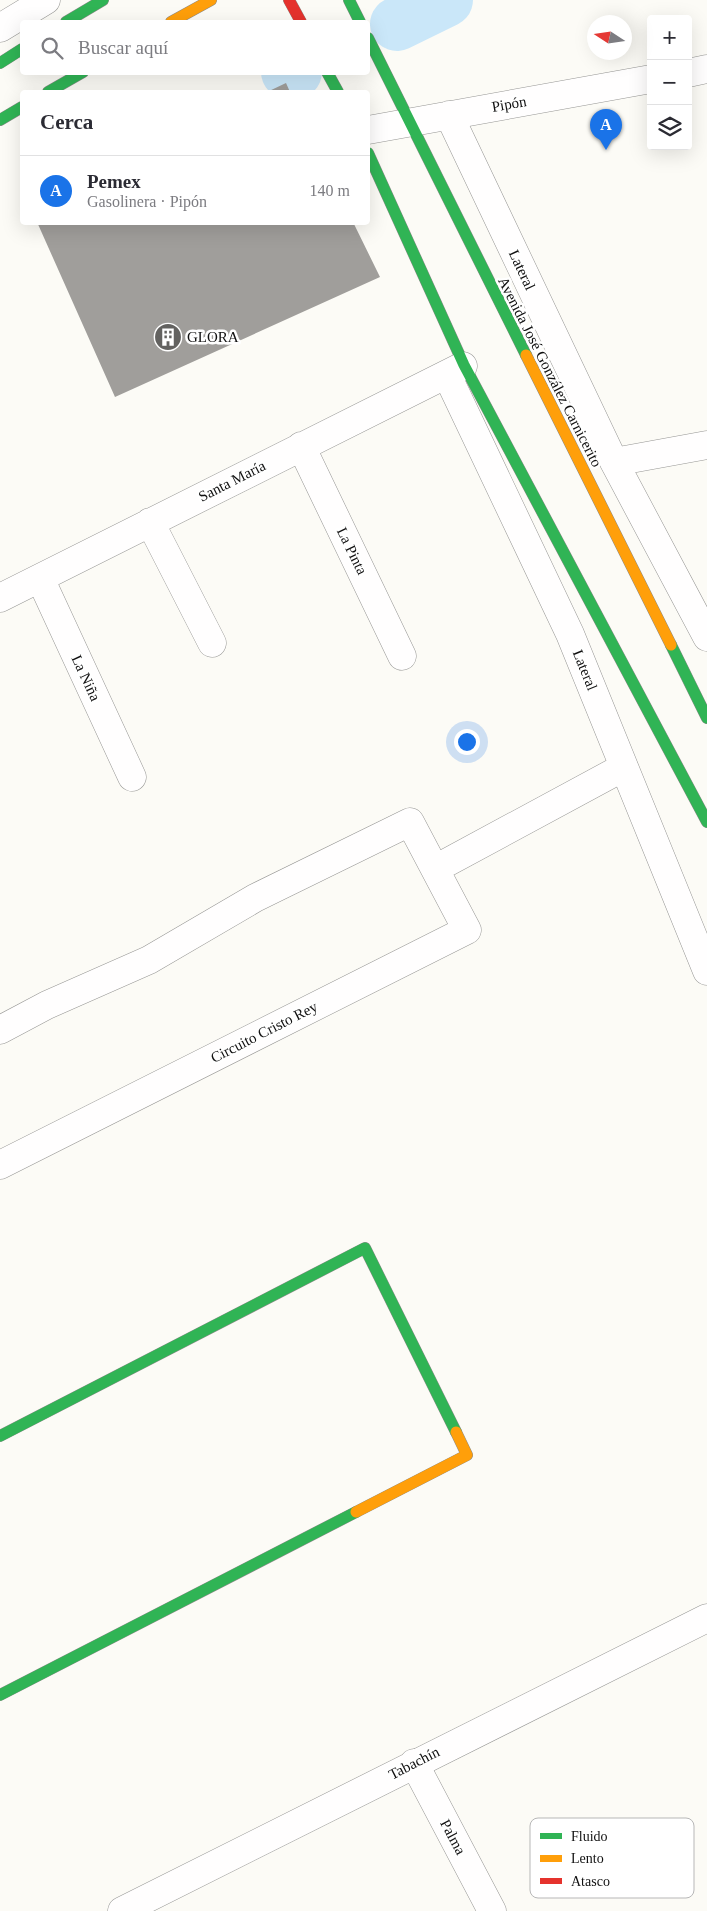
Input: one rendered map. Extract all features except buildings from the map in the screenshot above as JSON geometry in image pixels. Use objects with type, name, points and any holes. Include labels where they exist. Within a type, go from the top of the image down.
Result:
[{"type":"street","points":[[0,28],[46,0]]},
{"type":"street","points":[[69,20],[103,0]]},
{"type":"street","points":[[175,20],[211,0]]},
{"type":"street","points":[[289,0],[300,20]]},
{"type":"street","points":[[349,0],[359,20]]},
{"type":"street","name":"Avenida José González Carnicerito","points":[[370,42],[707,718]]},
{"type":"street","points":[[0,63],[20,50]]},
{"type":"street","points":[[692,72],[707,70]]},
{"type":"street","points":[[52,90],[78,75]]},
{"type":"street","points":[[329,75],[337,90]]},
{"type":"street","name":"Pipón","points":[[370,130],[647,80]]},
{"type":"street","points":[[0,120],[20,108]]},
{"type":"street","name":"Lateral","points":[[449,115],[614,462],[707,637]]},
{"type":"street","points":[[370,158],[456,370],[707,822]]},
{"type":"street","name":"Lateral","points":[[456,370],[570,634],[707,972]]},
{"type":"street","name":"Santa María","points":[[0,598],[456,370]]},
{"type":"street","points":[[614,462],[707,445]]},
{"type":"street","name":"La Pinta","points":[[301,446],[402,656]]},
{"type":"street","points":[[150,522],[212,643]]},
{"type":"street","name":"La Niña","points":[[40,578],[132,777]]},
{"type":"street","points":[[435,869],[624,767]]},
{"type":"street","name":"Circuito Cristo Rey","points":[[0,1030],[47,1005],[149,960],[255,898],[410,822],[467,930],[0,1165]]},
{"type":"street","points":[[0,1436],[366,1248],[467,1455],[0,1695]]},
{"type":"street","name":"Tabachín","points":[[122,1911],[414,1763],[707,1618]]},
{"type":"street","name":"Palma","points":[[414,1763],[492,1911]]},
{"type":"waterway","points":[[397,24],[446,0]]},
{"type":"traffic: fast","points":[[69,20],[103,0]]},
{"type":"traffic: fast","points":[[349,0],[359,20]]},
{"type":"traffic: fast","points":[[370,42],[526,355]]},
{"type":"traffic: fast","points":[[0,63],[20,50]]},
{"type":"traffic: fast","points":[[52,90],[78,75]]},
{"type":"traffic: fast","points":[[329,75],[337,90]]},
{"type":"traffic: fast","points":[[0,120],[20,108]]},
{"type":"traffic: fast","points":[[370,157],[464,365],[707,822]]},
{"type":"traffic: fast","points":[[671,645],[707,718]]},
{"type":"traffic: fast","points":[[0,1436],[365,1248],[456,1432]]},
{"type":"traffic: fast","points":[[0,1695],[356,1512]]},
{"type":"traffic: slow","points":[[175,20],[211,0]]},
{"type":"traffic: slow","points":[[526,355],[671,645]]},
{"type":"traffic: slow","points":[[356,1512],[467,1455],[456,1432]]},
{"type":"traffic: jam","points":[[289,0],[300,20]]},
{"type":"place","name":"Pemex","points":[[606,150]]},
{"type":"place","name":"GLORA","points":[[168,337]]}]
